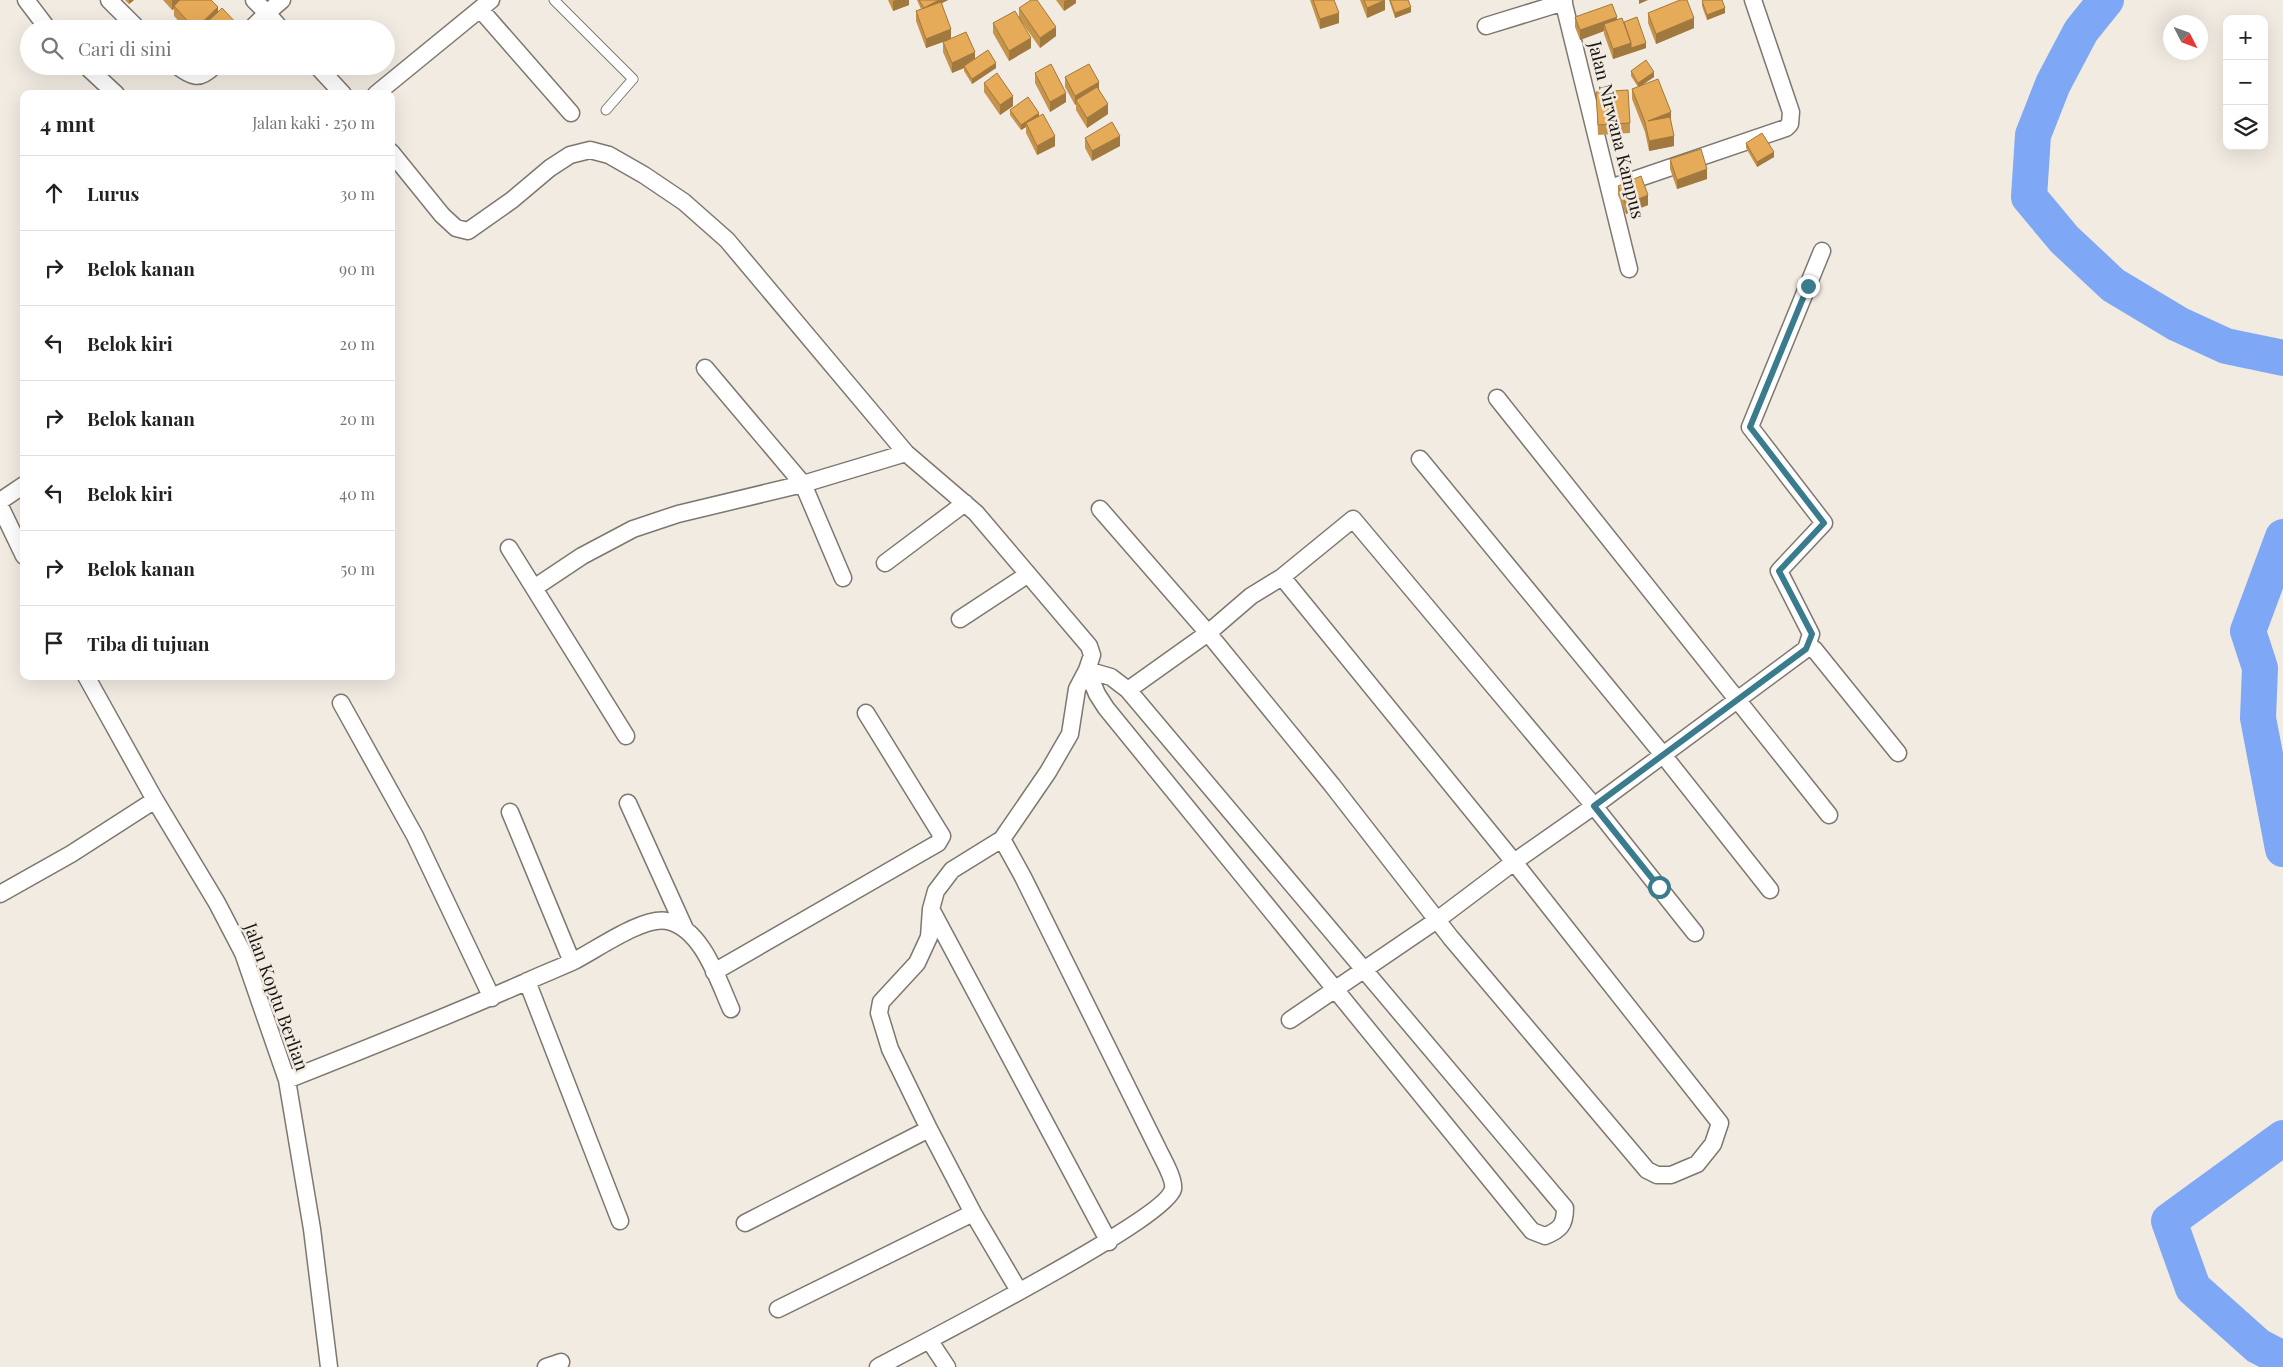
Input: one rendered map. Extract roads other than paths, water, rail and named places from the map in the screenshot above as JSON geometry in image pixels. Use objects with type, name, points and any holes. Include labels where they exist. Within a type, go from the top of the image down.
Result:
[{"type":"street","points":[[26,0],[41,20]]},
{"type":"street","points":[[109,0],[129,20]]},
{"type":"street","points":[[254,0],[273,20]]},
{"type":"street","points":[[260,20],[282,0]]},
{"type":"street","points":[[1610,188],[1786,128],[1790,124],[1791,112],[1753,0]]},
{"type":"street","points":[[1486,26],[1563,1]]},
{"type":"street","name":"Jalan Nirwana Kampus","points":[[1563,1],[1629,269]]},
{"type":"street","points":[[381,90],[485,4],[571,113]]},
{"type":"street","points":[[96,75],[112,90]]},
{"type":"street","points":[[325,75],[339,90]]},
{"type":"street","points":[[395,157],[446,219],[456,228],[468,231],[512,200],[550,168],[570,155],[590,150],[604,154],[644,174],[684,202],[728,240],[906,453],[976,512],[1027,575],[1089,646],[1092,655],[1078,689],[1070,734],[1048,772],[1002,839],[952,870],[936,891],[931,910],[929,937],[917,962],[881,1002],[879,1013],[890,1049],[928,1129],[973,1213],[1019,1291]]},
{"type":"street","points":[[1290,1020],[1437,920],[1514,862],[1664,756],[1806,649],[1812,634],[1779,571],[1824,523],[1750,427],[1822,251]]},
{"type":"street","points":[[705,368],[803,484],[843,578]]},
{"type":"street","points":[[1497,398],[1829,815]]},
{"type":"street","points":[[534,588],[582,556],[633,528],[678,514],[803,484],[906,453]]},
{"type":"street","points":[[1420,459],[1664,756],[1770,890]]},
{"type":"street","points":[[0,501],[20,488]]},
{"type":"street","points":[[885,563],[966,503]]},
{"type":"street","points":[[0,506],[20,548]]},
{"type":"street","points":[[1100,509],[1208,633],[1332,785],[1437,920],[1647,1170],[1657,1175],[1671,1175],[1697,1164],[1713,1144],[1720,1123],[1514,862],[1282,577]]},
{"type":"street","points":[[1128,690],[1208,633],[1251,596],[1282,577],[1353,519],[1594,806],[1696,933]]},
{"type":"street","points":[[509,548],[626,736]]},
{"type":"street","points":[[960,619],[1027,575]]},
{"type":"street","points":[[1806,649],[1814,649],[1898,753]]},
{"type":"street","points":[[1087,670],[1111,677],[1128,690],[1564,1208],[1565,1218],[1557,1231],[1544,1236],[1532,1232],[1106,708],[1097,694],[1087,670]]},
{"type":"street","name":"Jalan Koptu Berlian","points":[[88,680],[154,800],[217,903],[243,953],[287,1080],[312,1229],[329,1367]]},
{"type":"street","points":[[342,702],[415,836],[492,998]]},
{"type":"street","points":[[714,972],[938,843],[942,836],[866,713]]},
{"type":"street","points":[[0,894],[71,854],[154,800]]},
{"type":"street","points":[[628,804],[685,929]]},
{"type":"street","points":[[510,812],[572,962]]},
{"type":"street","points":[[878,1367],[1109,1242],[1165,1200],[1173,1189],[1173,1182],[1024,877],[1002,839]]},
{"type":"street","points":[[931,910],[1109,1242]]},
{"type":"street","points":[[287,1080],[492,998],[572,962],[642,925],[665,921],[685,929],[695,938],[714,972],[731,1009]]},
{"type":"street","points":[[527,981],[620,1220]]},
{"type":"street","points":[[745,1224],[928,1129]]},
{"type":"street","points":[[778,1309],[973,1213]]},
{"type":"street","points":[[929,1340],[947,1367]]},
{"type":"lane","points":[[554,0],[633,79],[606,110]]},
{"type":"waterway","points":[[2106,0],[2081,31],[2053,84],[2033,135],[2029,197],[2064,239],[2113,285],[2178,324],[2226,346],[2283,358]]},
{"type":"waterway","points":[[2283,537],[2248,631],[2260,668],[2258,718],[2283,849]]},
{"type":"waterway","points":[[2283,1138],[2169,1221],[2193,1288],[2258,1346],[2283,1359]]}]
